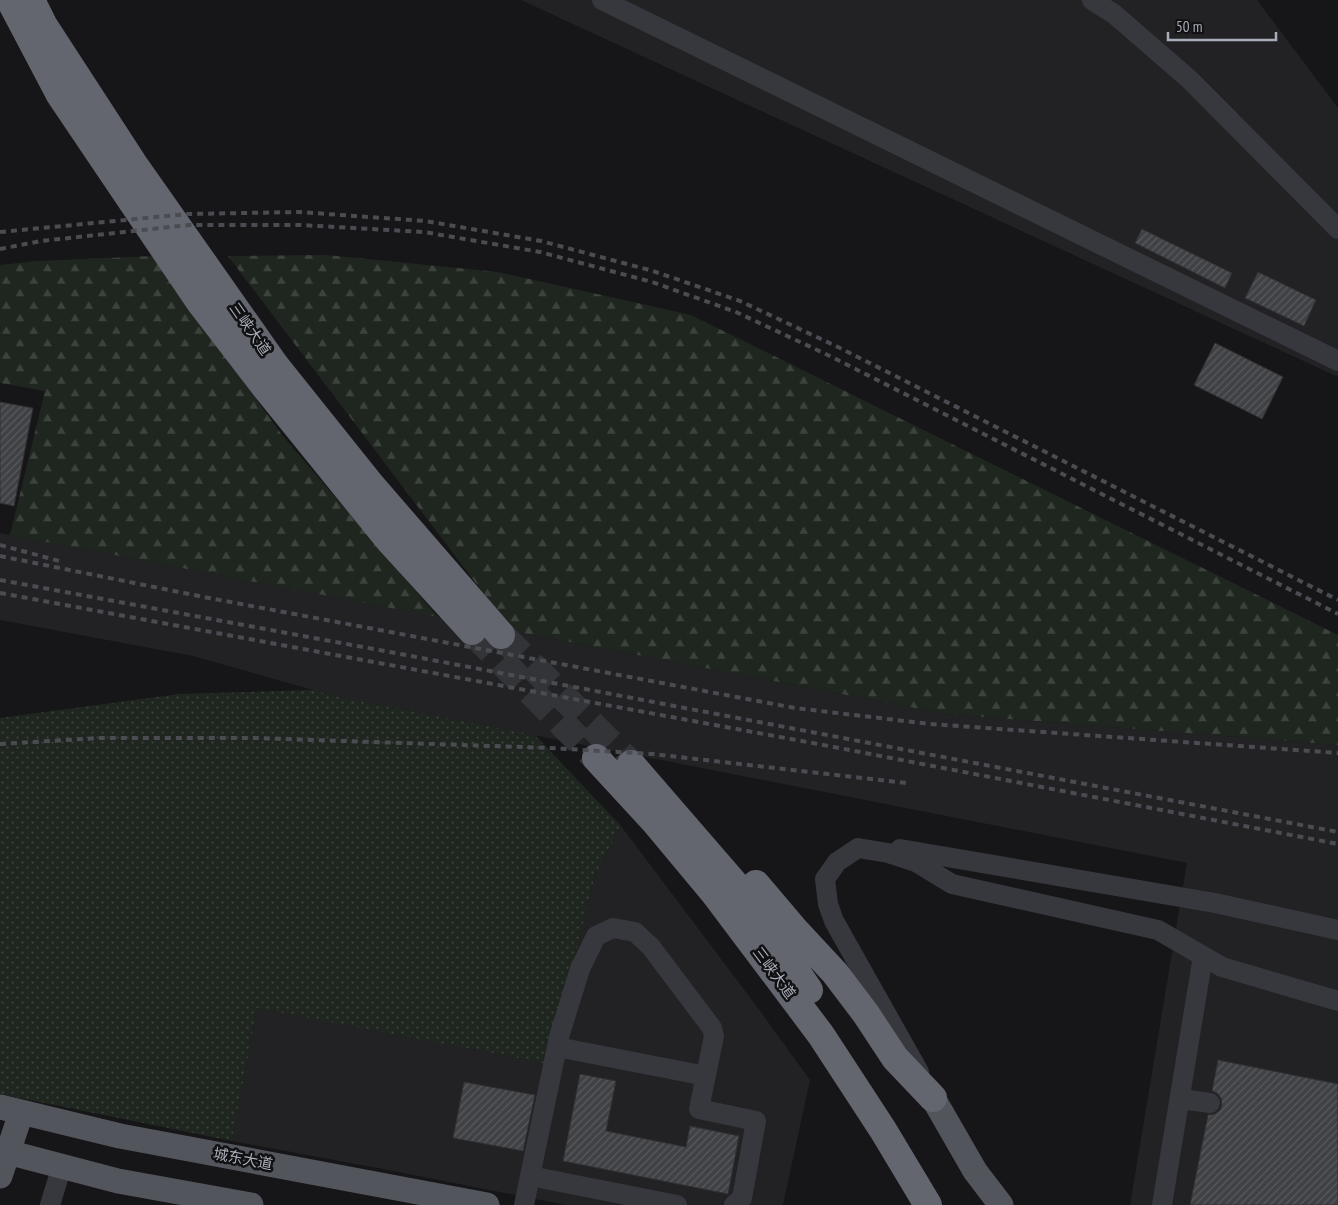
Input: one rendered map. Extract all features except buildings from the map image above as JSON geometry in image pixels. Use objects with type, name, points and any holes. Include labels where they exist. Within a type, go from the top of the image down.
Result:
[{"type":"highway","name":"三峡大道","points":[[10,0],[60,95],[199,300],[265,387],[364,510],[472,631]]},
{"type":"highway","name":"三峡大道","points":[[31,0],[44,26],[133,164],[275,365],[371,485],[501,635]]},
{"type":"highway","name":"三峡大道","points":[[596,758],[655,822],[715,894],[820,1035],[883,1130],[928,1205]]},
{"type":"highway","name":"三峡大道","points":[[933,1098],[895,1058],[866,1014],[835,973],[718,841],[692,813],[631,764],[746,897],[901,1127],[948,1205]]},
{"type":"main road","points":[[933,1098],[975,1171],[1001,1205]]},
{"type":"main road","points":[[0,1176],[11,1110]]},
{"type":"main road","name":"城东大道","points":[[11,1110],[120,1136],[487,1205]]},
{"type":"main road","points":[[4,1151],[118,1181],[251,1205]]},
{"type":"street","points":[[602,0],[1338,361]]},
{"type":"street","points":[[1092,0],[1114,14],[1189,78],[1338,229]]},
{"type":"street","points":[[933,1098],[834,921],[828,904],[825,879],[837,862],[858,848],[888,847],[929,853],[1215,903],[1338,930]]},
{"type":"street","points":[[858,848],[888,853],[916,862],[952,884],[1158,930],[1222,967],[1338,1001]]},
{"type":"street","points":[[524,1205],[557,1047],[580,969],[596,936],[613,928],[635,932],[651,947],[712,1028],[714,1036],[700,1108],[756,1121],[742,1198],[734,1205]]},
{"type":"street","points":[[1162,1205],[1181,1099],[1202,956]]},
{"type":"street","points":[[557,1047],[706,1076]]},
{"type":"street","points":[[1181,1099],[1210,1103]]},
{"type":"street","points":[[50,1205],[62,1166]]},
{"type":"street","points":[[530,1176],[677,1205]]},
{"type":"shaded area","points":[[521,0],[1257,0],[1338,108],[1338,377]]},
{"type":"shaded area","points":[[0,533],[946,714],[1338,745],[1338,1205],[1130,1205],[1187,863],[334,696],[193,656],[0,620]]},
{"type":"shaded area","points":[[621,826],[810,1080],[783,1205],[566,1205],[232,1141],[257,1007],[549,1064],[595,875]]},
{"type":"green space","points":[[326,255],[498,272],[691,315],[1338,635],[1338,745],[946,714],[512,631],[228,256]]},
{"type":"green space","points":[[153,256],[282,435],[438,617],[10,535],[45,391],[0,383],[0,265],[37,261]]},
{"type":"green space","points":[[313,690],[334,696],[535,735],[621,826],[595,875],[549,1064],[257,1008],[232,1141],[0,1094],[0,718],[179,694]]},
{"type":"tunnel","points":[[472,631],[596,758]]},
{"type":"tunnel","points":[[501,635],[631,764]]},
{"type":"railway","points":[[0,232],[188,214],[299,212],[425,221],[541,241],[653,271],[740,301],[838,347],[1338,600]]},
{"type":"railway","points":[[0,249],[41,241],[189,225],[300,225],[424,232],[540,252],[652,282],[736,312],[832,357],[1338,614]]},
{"type":"railway","points":[[0,545],[63,562]]},
{"type":"railway","points":[[0,556],[209,598],[795,708],[930,724],[1338,753]]},
{"type":"railway","points":[[0,580],[1338,832]]},
{"type":"railway","points":[[0,593],[834,747],[1338,844]]},
{"type":"railway","points":[[0,744],[99,738],[256,738],[550,748],[653,754],[906,783]]}]
